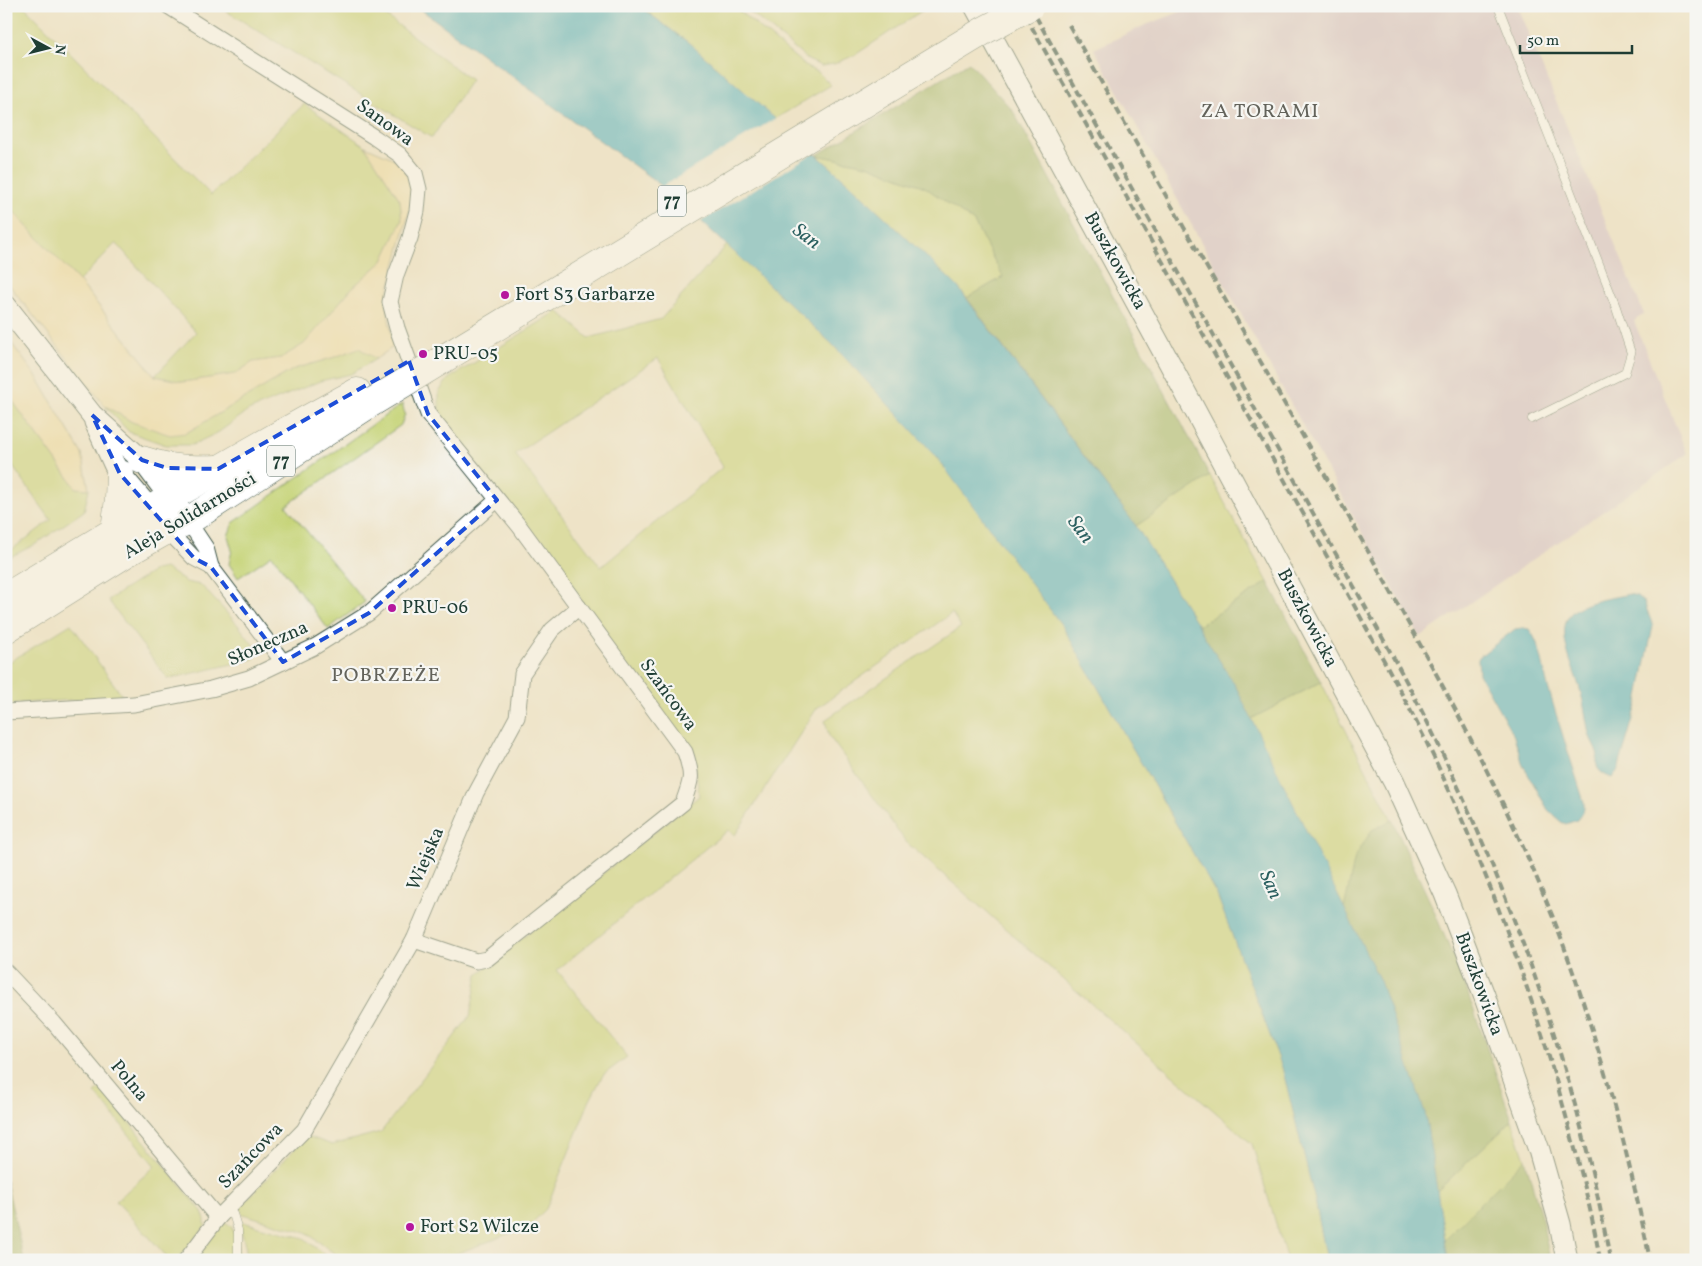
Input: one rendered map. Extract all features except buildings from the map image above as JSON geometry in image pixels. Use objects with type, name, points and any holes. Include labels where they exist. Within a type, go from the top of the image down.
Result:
[{"type":"highway","name":"77","points":[[370,394],[990,6]]},
{"type":"highway","name":"77","points":[[370,394],[985,30],[1030,6]]},
{"type":"highway","name":"Aleja Solidarności","points":[[6,630],[128,552],[218,469],[370,394]]},
{"type":"highway","name":"Aleja Solidarności","points":[[6,597],[115,530],[169,514],[370,394]]},
{"type":"highway","points":[[115,530],[119,500],[131,467],[184,470],[218,469]]},
{"type":"street","name":"Sanowa","points":[[168,6],[374,137],[400,155],[414,173],[419,189],[417,212],[410,238],[396,275],[390,302],[428,414]]},
{"type":"street","name":"Buszkowicka","points":[[976,6],[1170,362],[1394,782],[1445,894],[1487,1004],[1539,1150],[1560,1224],[1567,1260]]},
{"type":"street","points":[[6,306],[169,514],[206,548],[211,567],[283,662]]},
{"type":"street","name":"Szańcowa","points":[[414,940],[476,962],[486,959],[683,803],[689,787],[691,772],[685,752],[580,607],[520,527],[428,414]]},
{"type":"street","name":"Słoneczna","points":[[6,712],[134,704],[211,690],[249,678],[316,646],[369,613],[497,500]]},
{"type":"street","points":[[169,514],[194,558],[211,567]]},
{"type":"street","name":"Wiejska","points":[[304,1130],[414,940],[476,793],[517,717],[522,674],[552,630],[580,607]]},
{"type":"street","name":"Polna","points":[[6,972],[54,1023],[222,1214]]},
{"type":"street","name":"Szańcowa","points":[[186,1260],[222,1214],[304,1130]]},
{"type":"lane","points":[[1498,6],[1616,307],[1631,353],[1625,373],[1532,419]]},
{"type":"lane","name":"Szańcowa","points":[[222,1214],[233,1214],[238,1230],[238,1260]]},
{"type":"highlighted area","points":[[409,361],[428,414],[497,500],[369,613],[283,662],[211,567],[194,558],[120,474],[92,415],[142,460],[167,468],[218,469]]},
{"type":"shaded area","points":[[1196,6],[1517,6],[1644,314],[1634,321],[1687,454],[1420,637],[1094,49],[1143,26]]},
{"type":"green space","points":[[6,6],[24,6],[211,195],[304,104],[365,146],[400,200],[402,220],[383,261],[352,288],[305,344],[281,358],[253,362],[235,374],[183,382],[155,376],[196,332],[116,243],[79,281],[6,202]]},
{"type":"green space","points":[[218,6],[373,6],[471,80],[432,138]]},
{"type":"green space","points":[[639,6],[733,6],[808,68],[818,72],[831,85],[775,119],[689,43]]},
{"type":"green space","points":[[743,6],[929,6],[855,55],[834,64],[821,66],[808,60]]},
{"type":"green space","points":[[969,62],[1013,111],[1210,476],[1136,526],[967,298],[1003,277],[974,222],[925,187],[867,165],[817,155]]},
{"type":"green space","points":[[817,155],[867,165],[925,187],[974,222],[1003,277],[967,298],[957,286]]},
{"type":"green space","points":[[727,245],[832,344],[935,454],[1063,627],[1217,895],[1282,1067],[1315,1200],[1327,1260],[1287,1260],[1252,1144],[906,842],[829,736],[825,720],[961,627],[952,613],[817,708],[735,835],[728,830],[557,970],[627,1057],[603,1075],[589,1102],[546,1209],[529,1226],[440,1260],[343,1260],[307,1233],[243,1214],[238,1209],[307,1136],[332,1145],[381,1132],[470,1016],[478,974],[699,796],[695,762],[513,512],[439,414],[439,392],[448,379],[558,311],[589,338],[661,319]],"holes":[[[658,358],[723,467],[601,567],[515,454]]]},
{"type":"green space","points":[[359,347],[376,359],[351,374],[320,381],[248,411],[219,432],[192,445],[166,445],[129,432],[104,405],[132,422],[186,433],[294,369],[335,357]]},
{"type":"green space","points":[[6,392],[76,488],[89,489],[84,511],[36,544],[6,559],[6,554],[51,520],[6,457]]},
{"type":"green space","points":[[402,404],[405,414],[401,425],[286,506],[365,602],[328,629],[272,555],[238,578],[229,564],[232,550],[228,536],[233,523]]},
{"type":"green space","points":[[1210,476],[1268,582],[1198,626],[1136,526]]},
{"type":"green space","points":[[165,568],[186,582],[201,585],[238,625],[255,647],[257,653],[254,659],[168,679],[108,600],[155,570]]},
{"type":"green space","points":[[1268,582],[1321,682],[1251,719],[1236,687],[1198,626]]},
{"type":"green space","points":[[71,624],[123,697],[6,704],[6,664]]},
{"type":"green space","points":[[1321,682],[1392,820],[1372,831],[1356,857],[1344,909],[1251,719]]},
{"type":"green space","points":[[1392,820],[1431,904],[1464,982],[1512,1120],[1437,1191],[1425,1113],[1380,981],[1344,909],[1355,857],[1372,830]]},
{"type":"green space","points":[[101,1088],[201,1210],[205,1219],[205,1227],[177,1260],[170,1260],[116,1201],[155,1166],[95,1093]]},
{"type":"green space","points":[[1512,1120],[1525,1159],[1445,1239],[1437,1191]]},
{"type":"green space","points":[[1525,1159],[1542,1219],[1550,1260],[1448,1260],[1445,1239]]},
{"type":"green space","points":[[6,1181],[24,1260],[8,1260],[6,1252]]},
{"type":"green space","points":[[239,1221],[304,1238],[331,1260],[245,1260],[246,1249]]},
{"type":"green space","points":[[225,1222],[231,1226],[237,1240],[238,1260],[190,1260],[220,1226]]},
{"type":"sand","points":[[365,146],[397,160],[410,179],[414,194],[386,300],[392,338],[397,344],[376,359],[359,348],[294,369],[186,433],[170,435],[132,422],[104,405],[6,281],[6,202],[79,281],[155,376],[183,382],[235,374],[253,362],[281,358],[304,344],[352,288],[383,261],[402,220],[400,200]]},
{"type":"sand","points":[[6,336],[37,377],[82,454],[89,489],[76,488],[6,392]]},
{"type":"water","name":"San","points":[[416,6],[639,6],[689,43],[852,186],[957,286],[1136,526],[1236,687],[1380,981],[1425,1113],[1448,1260],[1327,1260],[1315,1200],[1282,1067],[1217,895],[1063,627],[935,455],[832,344],[670,192]]},
{"type":"water","points":[[1629,594],[1637,596],[1644,602],[1653,626],[1638,702],[1618,770],[1612,778],[1603,774],[1598,768],[1597,752],[1589,734],[1578,681],[1565,642],[1565,632],[1569,616],[1580,607]]},
{"type":"water","points":[[1515,629],[1529,629],[1539,649],[1548,687],[1584,802],[1584,809],[1577,820],[1566,824],[1548,810],[1523,765],[1514,736],[1479,674],[1478,659],[1480,656]]},
{"type":"pier","points":[[778,117],[817,151],[700,222],[660,188]]},
{"type":"railway","points":[[1020,6],[1348,594],[1404,699],[1456,805],[1509,938],[1540,1028],[1577,1155],[1600,1260]]},
{"type":"railway","points":[[1030,6],[1391,653],[1446,761],[1499,881],[1544,1005],[1582,1132],[1610,1260]]},
{"type":"railway","points":[[1069,25],[1411,629],[1493,782],[1541,887],[1589,1019],[1623,1139],[1650,1260]]},
{"type":"place","name":"Fort S3 Garbarze","points":[[505,295]]},
{"type":"place","name":"PRU-05","points":[[423,354]]},
{"type":"place","name":"PRU-06","points":[[392,608]]},
{"type":"place","name":"Fort S2 Wilcze","points":[[410,1227]]},
{"type":"district","name":"ZA TORAMI","points":[[1260,112]]},
{"type":"district","name":"POBRZEŻE","points":[[386,676]]}]
